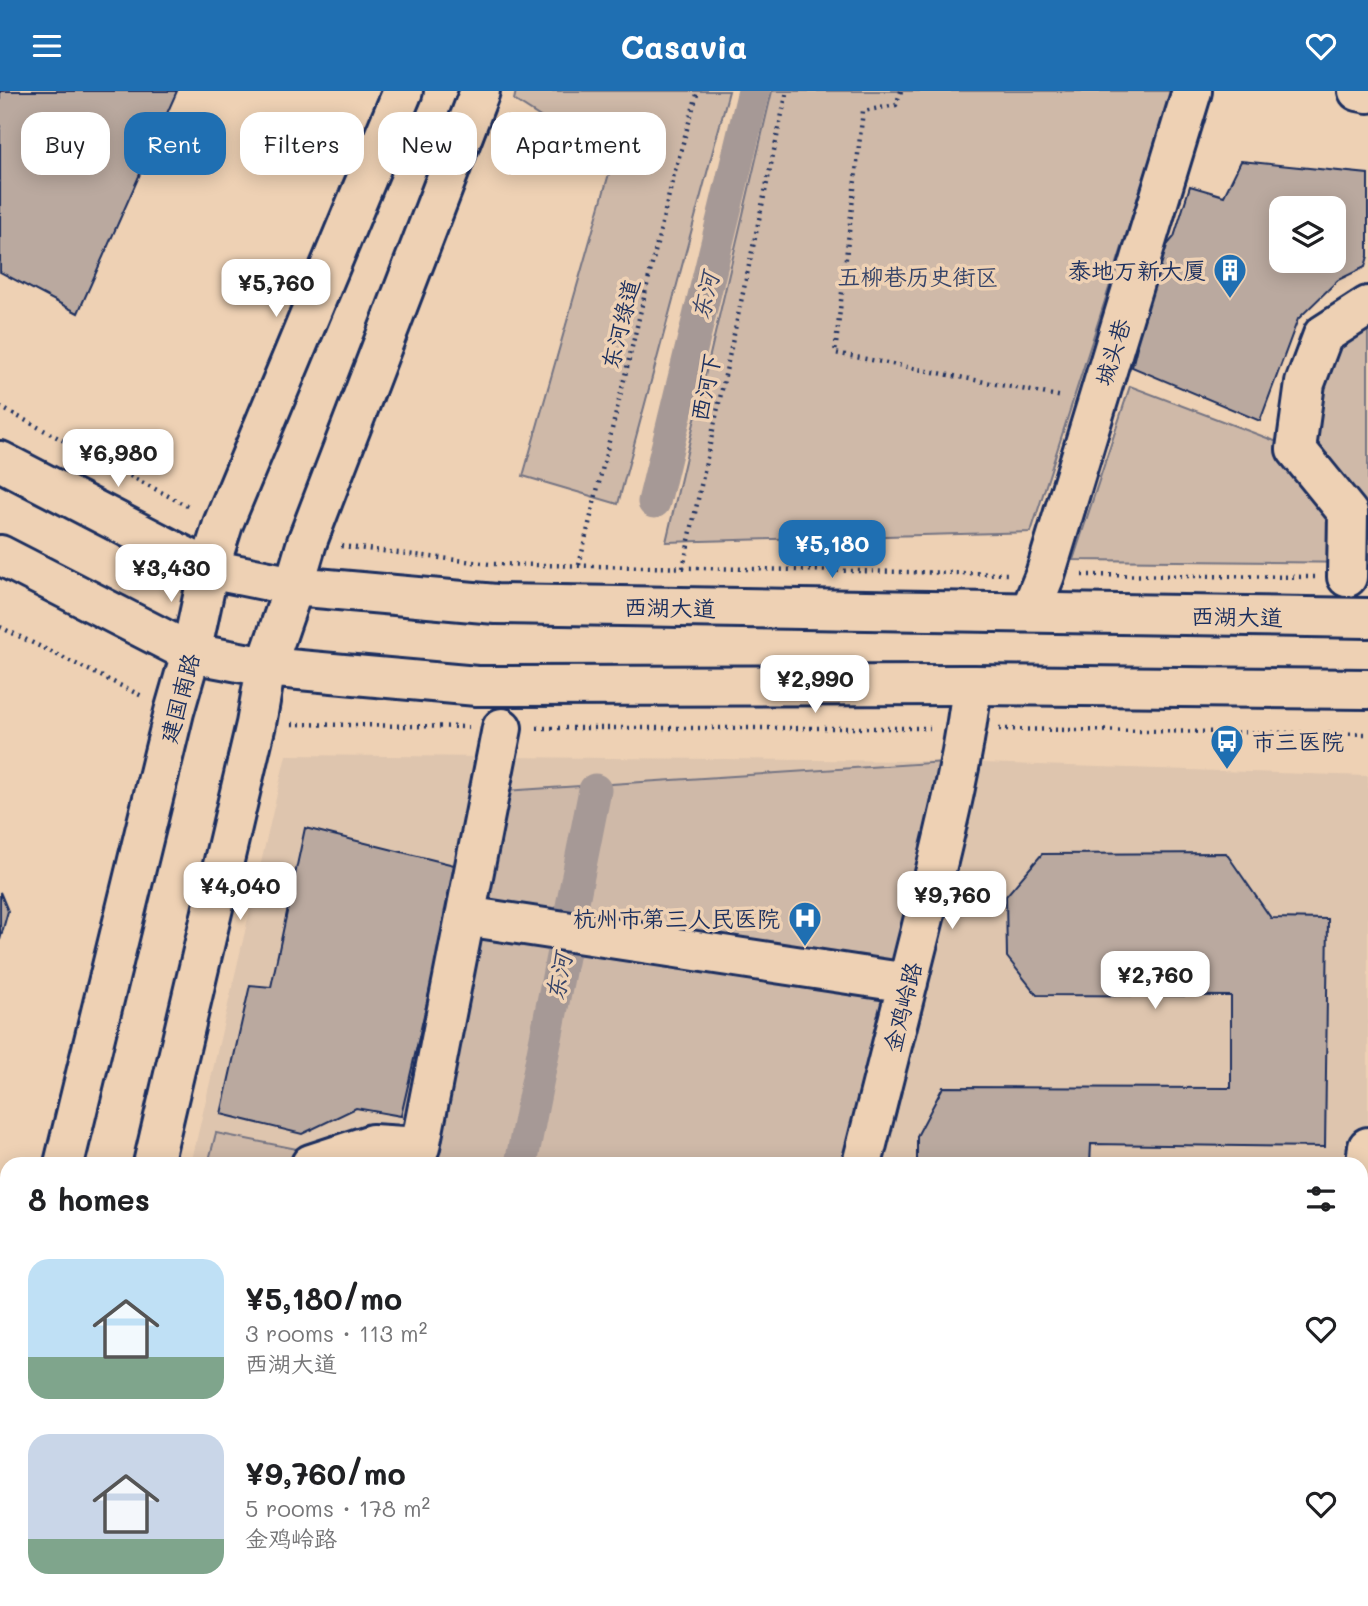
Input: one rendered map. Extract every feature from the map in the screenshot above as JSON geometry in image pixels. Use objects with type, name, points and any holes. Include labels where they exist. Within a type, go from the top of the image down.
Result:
[{"type":"main road","name":"建国南路","points":[[66,1157],[191,653],[209,569],[223,524],[403,91]]},
{"type":"main road","points":[[155,1157],[256,724],[266,667],[307,542],[480,91]]},
{"type":"main road","name":"城头巷","points":[[1030,612],[1045,575],[1192,91]]},
{"type":"main road","points":[[1358,91],[1368,93]]},
{"type":"main road","points":[[1347,577],[1348,513],[1296,449],[1305,383],[1323,335],[1368,306]]},
{"type":"main road","name":"西湖大道","points":[[0,461],[209,569],[294,586],[496,604],[1368,618]]},
{"type":"main road","points":[[0,555],[191,653],[266,667],[477,686],[972,685],[1368,689]]},
{"type":"main road","name":"金鸡岭路","points":[[864,1157],[954,796],[967,729],[972,685]]},
{"type":"main road","points":[[332,1157],[372,1144],[415,1155],[482,919],[502,728]]},
{"type":"main road","points":[[482,919],[908,983]]},
{"type":"path","name":"东河绿道","points":[[579,565],[674,174],[698,91]]},
{"type":"path","name":"西河下","points":[[683,568],[787,91]]},
{"type":"path","points":[[901,91],[896,105],[863,111],[835,353],[1097,403]]},
{"type":"path","points":[[0,407],[223,524]]},
{"type":"path","points":[[307,542],[490,564],[1045,575],[1347,577]]},
{"type":"shaded area","name":"杭州市第三人民医院","points":[[286,755],[922,761],[1368,776],[1368,1120],[1365,1157],[193,1157]]},
{"type":"green space","points":[[516,91],[729,91],[618,504],[523,476],[609,175],[666,175],[666,112],[533,112],[514,100]]},
{"type":"green space","name":"五柳巷历史街区","points":[[772,91],[1172,91],[1031,532],[666,542]]},
{"type":"green space","points":[[1368,307],[1368,563],[1073,560],[1130,386],[1296,449],[1305,383]]},
{"type":"green space","points":[[945,762],[859,1157],[411,1157],[489,792]]},
{"type":"green space","points":[[216,1133],[338,1157],[210,1157]]},
{"type":"building","points":[[0,91],[177,91],[168,112],[124,112],[124,175],[140,175],[78,313],[0,272]]},
{"type":"building","name":"泰地万新大厦","points":[[1241,161],[1368,174],[1368,256],[1365,267],[1338,280],[1298,319],[1260,421],[1132,367],[1137,347],[1135,328],[1156,258],[1174,237],[1190,186],[1224,196]]},
{"type":"building","points":[[305,828],[458,866],[401,1116],[356,1108],[302,1134],[221,1114],[250,985],[271,987]]},
{"type":"building","points":[[1226,853],[1271,918],[1328,919],[1325,1147],[1091,1144],[1090,1157],[917,1157],[917,1136],[943,1087],[1231,1088],[1231,996],[1037,995],[1007,957],[1006,896],[1042,854]]},
{"type":"building","points":[[0,892],[8,911],[0,940]]},
{"type":"waterway","name":"东河","points":[[654,502],[754,91]]},
{"type":"waterway","name":"东河","points":[[522,1157],[595,790]]},
{"type":"place","name":"泰地万新大厦","points":[[1230,300]]},
{"type":"place","name":"市三医院","points":[[1227,771]]},
{"type":"place","name":"杭州市第三人民医院","points":[[805,948]]}]
